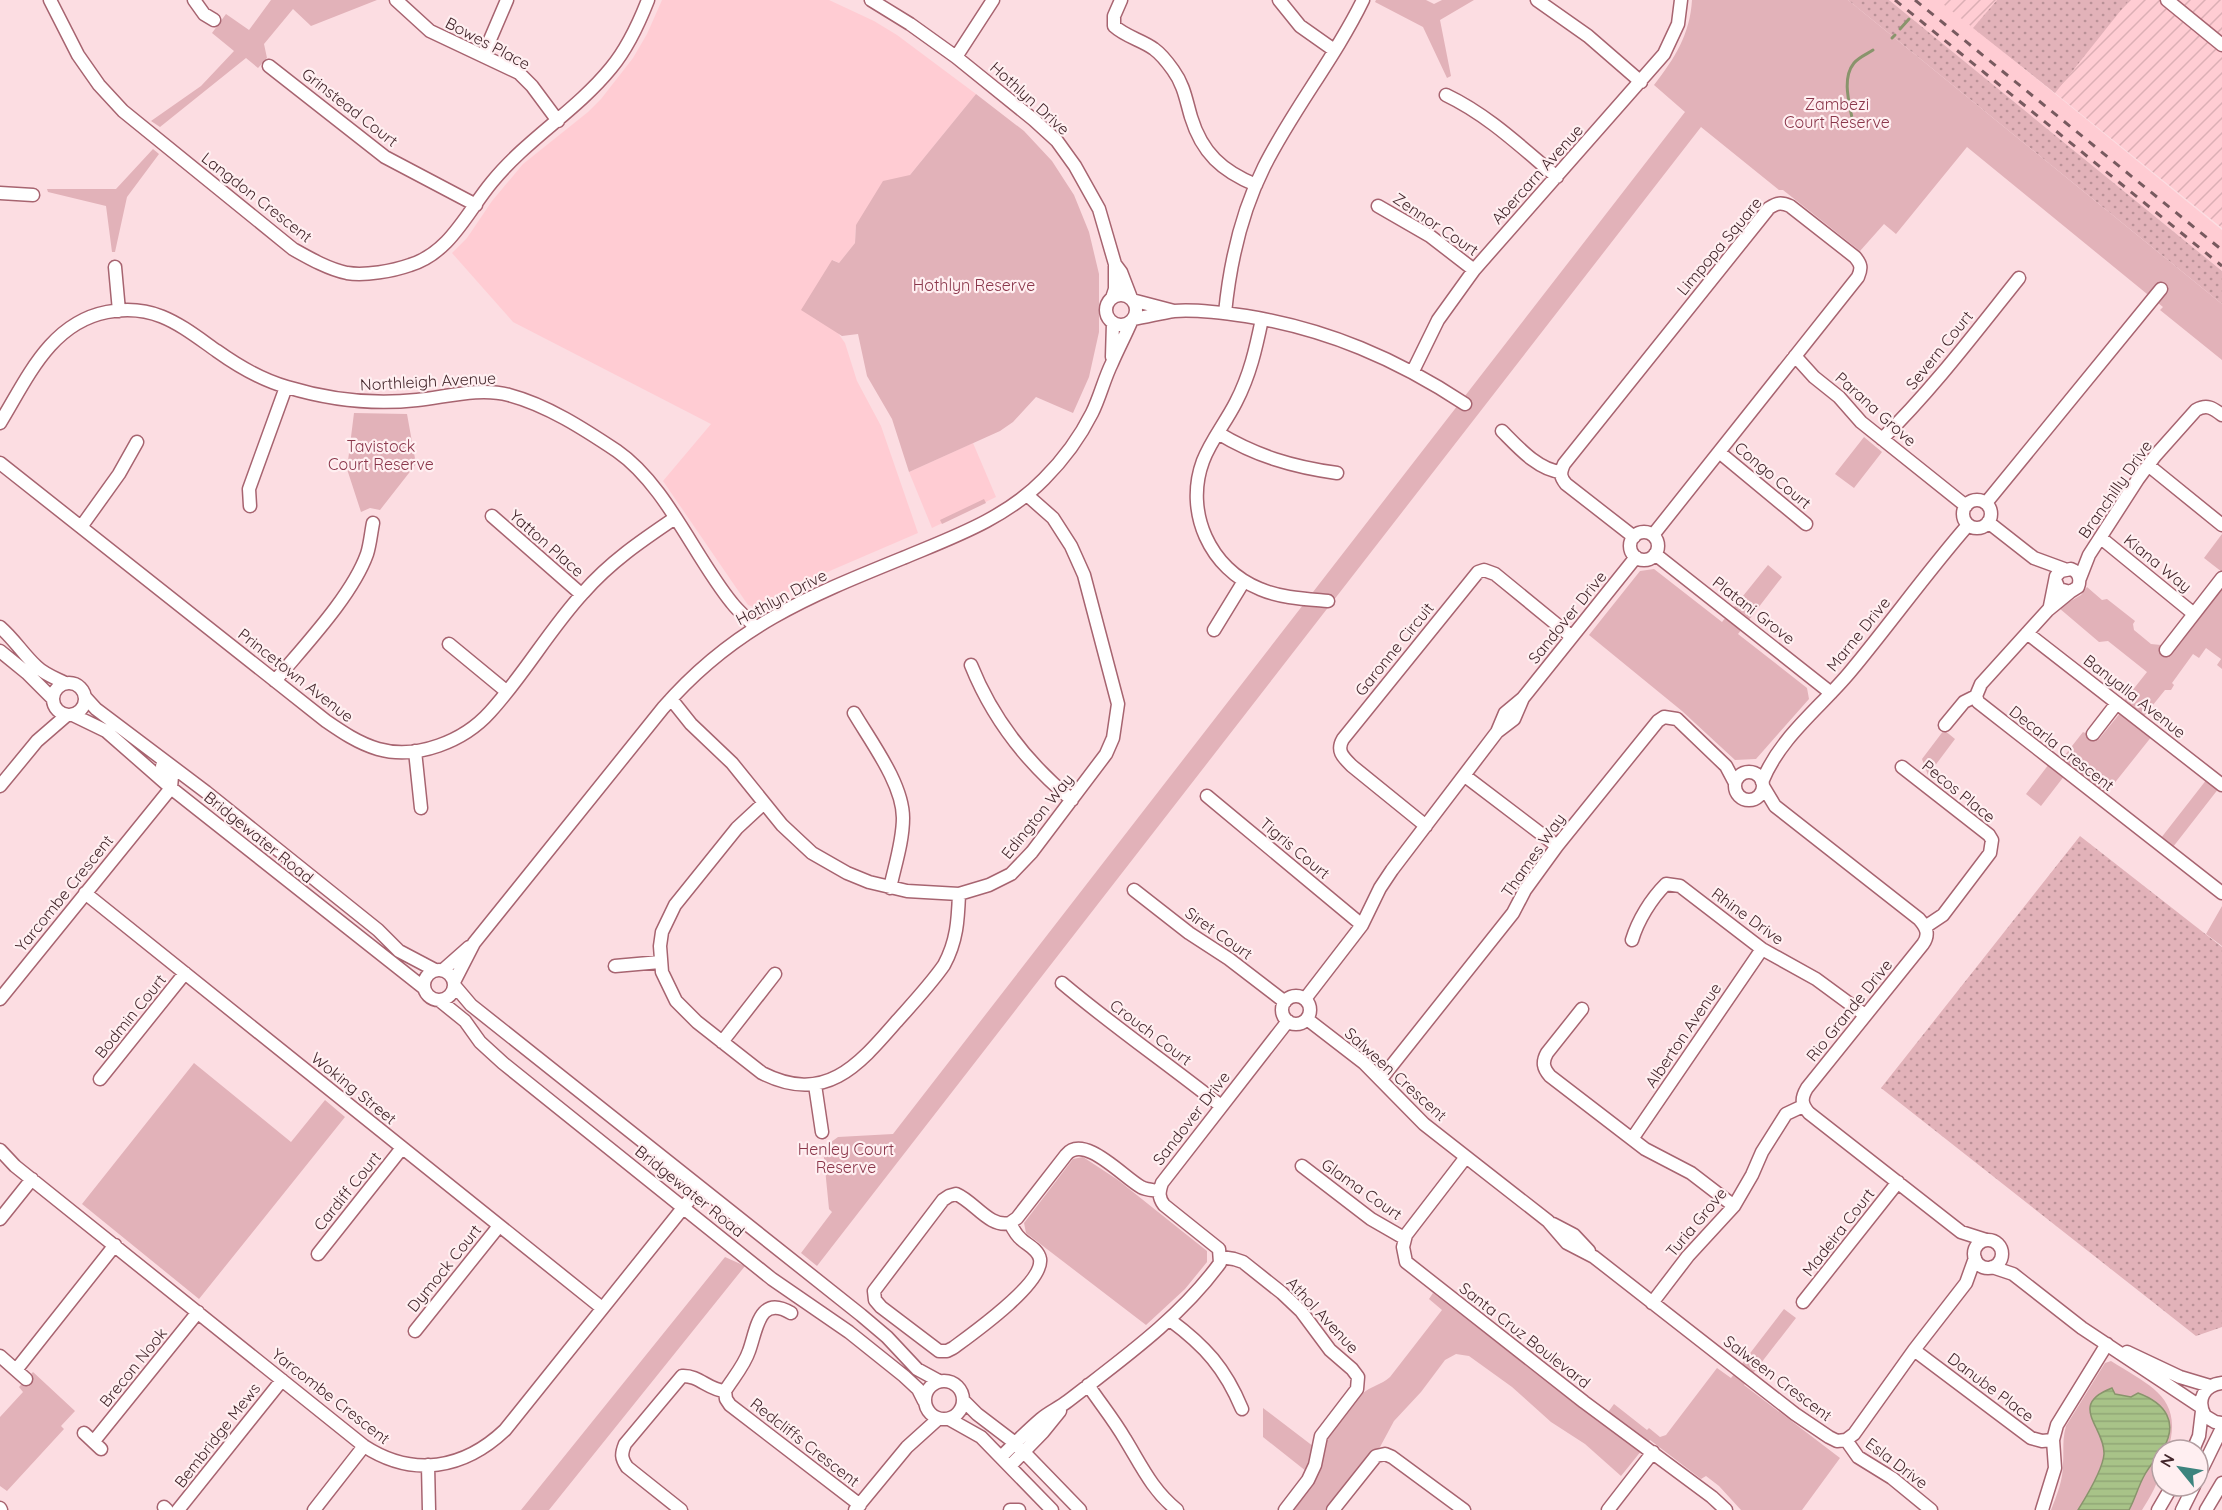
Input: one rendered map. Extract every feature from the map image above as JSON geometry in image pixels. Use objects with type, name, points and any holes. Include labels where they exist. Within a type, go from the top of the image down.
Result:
[{"type":"street","name":"Langdon Crescent","points":[[50,0],[78,55],[99,85],[123,111],[293,249],[315,261],[347,273],[385,272],[412,265],[435,252],[455,234],[509,163],[585,98],[613,66],[648,0]]},
{"type":"street","points":[[194,0],[204,14],[214,20]]},
{"type":"street","name":"Bowes Place","points":[[396,0],[430,31],[519,74],[532,86],[558,121]]},
{"type":"street","points":[[483,56],[507,0]]},
{"type":"street","name":"Hothlyn Drive","points":[[871,0],[956,57],[1027,113],[1057,141],[1075,166],[1099,209],[1115,264],[1115,289],[1112,298]]},
{"type":"street","points":[[956,57],[993,0]]},
{"type":"street","points":[[1120,0],[1114,16],[1114,26],[1155,50],[1173,70],[1185,92],[1191,117],[1201,141],[1212,159],[1231,173],[1256,185]]},
{"type":"street","points":[[1279,0],[1300,26],[1334,50]]},
{"type":"street","points":[[1225,313],[1234,251],[1244,215],[1256,185],[1271,154],[1363,0]]},
{"type":"street","points":[[1536,0],[1588,36],[1641,82]]},
{"type":"street","name":"Abercarn Avenue","points":[[1413,371],[1438,320],[1474,270],[1657,64],[1670,45],[1678,24],[1681,0]]},
{"type":"street","points":[[2167,0],[2222,45]]},
{"type":"street","name":"Grinstead Court","points":[[269,66],[385,157],[476,204]]},
{"type":"street","points":[[1446,95],[1490,121],[1557,177]]},
{"type":"street","points":[[0,193],[33,195]]},
{"type":"street","name":"Limpopa Square","points":[[1561,472],[1564,464],[1769,208],[1776,203],[1790,206],[1855,257],[1861,266],[1858,277],[1653,535]]},
{"type":"street","name":"Zennor Court","points":[[1378,206],[1430,236],[1474,270]]},
{"type":"street","name":"Hothlyn Drive","points":[[1115,264],[1122,272],[1131,299]]},
{"type":"street","points":[[115,267],[119,310]]},
{"type":"street","name":"Severn Court","points":[[1882,439],[1911,411],[2019,278]]},
{"type":"street","points":[[1986,503],[2161,289]]},
{"type":"street","points":[[1174,311],[1132,320],[1122,325],[1113,323],[1107,313],[1107,305],[1112,298],[1119,295],[1174,311],[1225,313],[1262,319],[1332,336],[1381,355],[1413,371],[1465,404]]},
{"type":"street","points":[[1131,299],[1137,310],[1132,320]]},
{"type":"street","name":"Northleigh Avenue","points":[[0,423],[49,345],[75,324],[96,315],[119,310],[148,312],[171,320],[252,373],[286,387],[335,399],[379,403],[474,393],[507,394],[535,404],[580,428],[619,453],[641,474],[675,518],[750,630]]},
{"type":"street","points":[[1262,319],[1254,357],[1244,387],[1208,450],[1200,472],[1197,485],[1197,510],[1202,531],[1211,548],[1224,564],[1244,581],[1278,595],[1328,602]]},
{"type":"street","name":"Hothlyn Drive","points":[[454,983],[474,943],[667,703],[701,669],[750,630],[820,593],[988,521],[1032,491],[1057,466],[1083,429],[1132,320]]},
{"type":"street","name":"Hothlyn Drive","points":[[1112,363],[1113,323]]},
{"type":"street","name":"Parana Grove","points":[[1795,356],[1814,377],[1839,397],[1854,416],[1966,506]]},
{"type":"street","points":[[250,506],[249,489],[286,387]]},
{"type":"street","name":"Branchilly Drive","points":[[2080,578],[2089,555],[2148,465],[2196,410],[2204,406],[2209,407],[2222,416]]},
{"type":"street","points":[[1502,431],[1543,466],[1552,471],[1561,472],[1566,484],[1634,537]]},
{"type":"street","points":[[1218,433],[1239,446],[1269,459],[1292,466],[1337,473]]},
{"type":"street","points":[[81,527],[119,474],[137,442]]},
{"type":"street","name":"Congo Court","points":[[1719,452],[1806,524]]},
{"type":"street","name":"Princetown Avenue","points":[[1,465],[350,738],[380,749],[415,752],[437,746],[465,733],[489,712],[581,594],[609,565],[635,544],[675,518]]},
{"type":"street","points":[[2148,465],[2222,525]]},
{"type":"street","name":"Edington Way","points":[[667,703],[732,763],[782,825],[812,853],[847,873],[891,888],[958,894],[989,885],[1011,874],[1032,852],[1106,754],[1113,738],[1118,704],[1084,574],[1071,546],[1032,491]]},
{"type":"street","points":[[1978,500],[1986,503],[1990,510],[1988,522],[1981,527],[1968,525],[1964,518],[1966,506],[1978,500]]},
{"type":"street","name":"Yatton Place","points":[[492,516],[581,594]]},
{"type":"street","points":[[1988,522],[2034,558],[2056,581],[2059,589],[2070,592]]},
{"type":"street","points":[[275,681],[346,594],[367,553],[373,523]]},
{"type":"street","name":"Marne Drive","points":[[1763,784],[1771,761],[1793,732],[1849,673],[1968,525]]},
{"type":"street","points":[[1642,532],[1653,535],[1658,543],[1656,554],[1647,560],[1636,557],[1631,549],[1634,537],[1642,532]]},
{"type":"street","name":"Kiana Way","points":[[2101,538],[2194,614]]},
{"type":"street","name":"Platani Grove","points":[[1656,554],[1831,693]]},
{"type":"street","name":"Branchilly Drive","points":[[2065,569],[2089,555]]},
{"type":"street","name":"Sandover Drive","points":[[1305,999],[1362,925],[1380,888],[1497,732],[1505,713],[1523,698],[1636,557]]},
{"type":"street","points":[[1945,725],[1964,702],[1976,696],[1981,684],[2048,610],[2078,587],[2080,578],[2077,572],[2034,558]]},
{"type":"street","points":[[2048,610],[2058,573],[2065,569]]},
{"type":"street","name":"Garonne Circuit","points":[[1426,826],[1346,760],[1339,749],[1343,739],[1479,572],[1484,570],[1495,574],[1572,637]]},
{"type":"street","points":[[2166,650],[2222,578]]},
{"type":"street","points":[[1214,630],[1244,581]]},
{"type":"street","points":[[0,627],[21,647],[36,666],[47,675],[79,686],[86,698],[84,707],[37,741],[0,786]]},
{"type":"street","name":"Banyalla Avenue","points":[[2027,633],[2222,785]]},
{"type":"street","points":[[449,644],[506,691]]},
{"type":"street","points":[[0,651],[54,701],[58,711],[70,715]]},
{"type":"street","points":[[971,665],[981,688],[1011,738],[1037,769],[1072,800]]},
{"type":"street","points":[[37,741],[57,689],[65,683]]},
{"type":"street","name":"Decarla Crescent","points":[[1976,696],[1978,702],[1992,714],[2222,893]]},
{"type":"street","name":"Bridgewater Road","points":[[86,698],[96,709],[140,740],[372,926],[406,956],[439,970]]},
{"type":"street","points":[[2099,731],[2117,703]]},
{"type":"street","points":[[854,713],[888,773],[902,804],[903,820],[891,888]]},
{"type":"street","name":"Bridgewater Road","points":[[70,715],[96,725],[171,788],[424,988]]},
{"type":"street","name":"Thames Way","points":[[1381,1078],[1513,913],[1525,890],[1557,846],[1650,730],[1664,717],[1676,718],[1726,766],[1743,776]]},
{"type":"street","points":[[140,740],[146,752],[171,773],[171,788]]},
{"type":"street","points":[[415,752],[421,807]]},
{"type":"street","name":"Marne Drive","points":[[1743,776],[1771,761]]},
{"type":"street","name":"Pecos Place","points":[[1902,766],[1989,835],[1992,840],[1990,853],[1943,915],[1925,927]]},
{"type":"street","points":[[1775,806],[1744,799],[1738,795],[1743,776],[1758,775],[1775,806],[1919,919],[1925,927]]},
{"type":"street","points":[[1465,776],[1557,846]]},
{"type":"street","name":"Yarcombe Crescent","points":[[153,808],[160,788],[160,779]]},
{"type":"street","points":[[1751,800],[1759,795],[1763,784]]},
{"type":"street","name":"Yarcombe Crescent","points":[[0,999],[171,788]]},
{"type":"street","name":"Tigris Court","points":[[1207,796],[1362,925]]},
{"type":"street","points":[[764,803],[737,828],[675,905],[662,932],[660,962],[665,982],[685,1012],[762,1073],[773,1079],[796,1085],[815,1085],[832,1080],[861,1062],[936,977],[951,953],[958,924],[958,894]]},
{"type":"street","name":"Rhine Drive","points":[[1632,940],[1636,928],[1665,884],[1680,886],[1762,949],[1816,979],[1865,1016]]},
{"type":"street","name":"Siret Court","points":[[1134,890],[1285,1002]]},
{"type":"street","name":"Woking Street","points":[[85,893],[602,1308]]},
{"type":"street","name":"Rio Grande Drive","points":[[1803,1106],[1803,1096],[1807,1088],[1925,940],[1925,927]]},
{"type":"street","name":"Hothlyn Drive","points":[[439,970],[474,943]]},
{"type":"street","name":"Alberton Avenue","points":[[1632,1139],[1762,949]]},
{"type":"street","points":[[615,966],[660,962]]},
{"type":"street","points":[[439,970],[450,974],[454,983],[451,994],[439,1000],[429,997],[424,988],[425,979],[439,970]]},
{"type":"street","name":"Bodmin Court","points":[[100,1079],[185,973]]},
{"type":"street","points":[[722,1042],[775,974]]},
{"type":"street","name":"Bridgewater Road","points":[[454,983],[471,1005],[879,1330],[917,1370],[939,1381]]},
{"type":"street","name":"Crouch Court","points":[[1062,983],[1221,1106]]},
{"type":"street","points":[[1293,997],[1305,999],[1310,1007],[1307,1019],[1299,1024],[1288,1021],[1283,1013],[1285,1002],[1293,997]]},
{"type":"street","name":"Bridgewater Road","points":[[439,1000],[465,1021],[491,1053],[772,1279],[849,1332],[904,1376],[918,1389],[925,1403]]},
{"type":"street","points":[[1582,1010],[1547,1053],[1543,1060],[1544,1069],[1632,1139],[1660,1158],[1691,1173],[1734,1206]]},
{"type":"street","name":"Salween Crescent","points":[[1307,1019],[1381,1078],[1424,1124],[1548,1221],[1567,1243],[1594,1257],[1795,1414],[1829,1437],[1837,1441],[1846,1440]]},
{"type":"street","name":"Sandover Drive","points":[[1221,1257],[1219,1249],[1214,1244],[1164,1205],[1159,1198],[1159,1191],[1162,1183],[1288,1021]]},
{"type":"street","points":[[815,1085],[822,1132]]},
{"type":"street","points":[[1803,1106],[1961,1232],[1997,1243],[2013,1274]]},
{"type":"street","name":"Turia Grove","points":[[1652,1303],[1688,1256],[1734,1206],[1762,1152],[1784,1118],[1790,1111],[1803,1106]]},
{"type":"street","points":[[1010,1223],[1021,1240],[1038,1254],[1041,1260],[1039,1267],[1011,1303],[953,1348],[939,1351],[875,1300],[874,1291],[879,1283],[949,1196],[956,1194],[963,1197],[1002,1225],[1010,1223],[1017,1218],[1074,1148],[1080,1147],[1103,1159],[1144,1188],[1159,1191]]},
{"type":"street","name":"Cardiff Court","points":[[318,1254],[402,1148]]},
{"type":"street","name":"Yarcombe Crescent","points":[[0,1150],[15,1166],[364,1446],[392,1461],[428,1466],[468,1456],[498,1436],[699,1188]]},
{"type":"street","points":[[1404,1238],[1466,1157]]},
{"type":"street","name":"Glama Court","points":[[1302,1166],[1371,1219],[1404,1238]]},
{"type":"street","points":[[0,1219],[32,1179]]},
{"type":"street","name":"Madeira Court","points":[[1803,1302],[1898,1182]]},
{"type":"street","name":"Dymock Court","points":[[415,1331],[499,1226]]},
{"type":"street","points":[[1961,1232],[1982,1266],[2013,1274],[2082,1328],[2201,1409],[2209,1420],[2222,1423]]},
{"type":"street","name":"Santa Cruz Boulevard","points":[[1404,1238],[1402,1247],[1404,1257],[1414,1270],[1584,1402],[1712,1497],[1725,1510]]},
{"type":"street","points":[[1846,1440],[1854,1434],[1914,1350],[1966,1283],[1977,1245],[1986,1240]]},
{"type":"street","points":[[16,1370],[115,1245]]},
{"type":"street","points":[[1966,1283],[1999,1263],[2002,1254]]},
{"type":"street","points":[[1005,1461],[1019,1447],[1043,1432],[1066,1403],[1170,1320],[1216,1268],[1221,1257]]},
{"type":"street","name":"Athol Avenue","points":[[1221,1257],[1243,1262],[1282,1293],[1301,1311],[1330,1350],[1358,1377],[1357,1389],[1321,1436],[1315,1466],[1308,1480],[1285,1510]]},
{"type":"street","points":[[681,1510],[627,1467],[622,1460],[622,1452],[682,1376],[692,1376],[716,1391],[725,1391],[742,1365],[764,1306],[784,1309],[791,1313]]},
{"type":"street","name":"Brecon Nook","points":[[93,1441],[198,1312]]},
{"type":"street","points":[[1170,1320],[1194,1338],[1221,1367],[1233,1386],[1242,1409]]},
{"type":"street","points":[[2107,1344],[2145,1359],[2180,1377],[2217,1383]]},
{"type":"street","points":[[2042,1510],[2055,1468],[2053,1440],[2057,1425],[2107,1344]]},
{"type":"street","name":"Danube Place","points":[[1914,1350],[2031,1438],[2042,1441],[2053,1440]]},
{"type":"street","points":[[0,1356],[26,1379]]},
{"type":"street","name":"Bembridge Mews","points":[[178,1510],[282,1380]]},
{"type":"street","points":[[858,1507],[907,1447],[922,1420],[928,1389],[939,1381],[945,1380],[956,1384],[963,1400],[1019,1447],[1080,1510]]},
{"type":"street","points":[[2198,1438],[2202,1395],[2217,1383]]},
{"type":"street","points":[[1088,1385],[1126,1439],[1137,1463],[1153,1486],[1177,1510]]},
{"type":"street","name":"Redcliffs Crescent","points":[[725,1391],[730,1405],[858,1507]]},
{"type":"street","points":[[907,1447],[944,1419],[960,1411],[963,1400]]},
{"type":"street","points":[[925,1403],[928,1412],[972,1430],[1052,1510]]},
{"type":"street","points":[[2210,1452],[2222,1428]]},
{"type":"street","name":"Esla Drive","points":[[1846,1440],[1858,1457],[1892,1478],[1931,1510]]},
{"type":"street","points":[[314,1510],[364,1446]]},
{"type":"street","points":[[1608,1510],[1653,1452]]},
{"type":"street","points":[[1333,1510],[1376,1456],[1385,1454],[1464,1510]]},
{"type":"street","points":[[428,1466],[429,1510]]},
{"type":"street","points":[[2206,1510],[2222,1483]]},
{"type":"street","points":[[1011,1510],[1019,1510]]},
{"type":"shaded area","points":[[662,0],[829,0],[874,21],[897,35],[976,94],[910,175],[856,225],[855,243],[839,263],[833,260],[838,333],[845,343],[857,381],[881,426],[918,533],[832,570],[757,608],[748,605],[663,481],[711,424],[513,322],[452,253],[467,238],[492,201],[523,164],[601,99],[633,58]]},
{"type":"shaded area","points":[[1889,0],[1940,0],[2222,230],[2222,271]]},
{"type":"shaded area","points":[[1938,0],[2222,0],[2222,228],[2055,93]]},
{"type":"shaded area","points":[[973,443],[996,497],[932,528],[909,472]]},
{"type":"shaded area","points":[[2112,1388],[2115,1394],[2131,1397],[2138,1393],[2156,1402],[2167,1415],[2169,1422],[2168,1438],[2150,1438],[2150,1466],[2129,1510],[2078,1510],[2103,1460],[2103,1444],[2090,1409],[2092,1402]]},
{"type":"green space","points":[[271,0],[377,0],[311,26],[293,9],[264,44],[267,58],[258,68],[246,58],[160,127],[151,121],[201,86],[234,51],[212,33],[226,14],[249,30]]},
{"type":"green space","points":[[1376,0],[1426,0],[1434,4],[1442,0],[1474,0],[1440,20],[1451,76],[1447,78],[1423,27],[1375,2]]},
{"type":"green space","points":[[1692,0],[1848,0],[2222,304],[2222,360],[2160,310],[2163,307],[1967,147],[1896,234],[1884,224],[1860,251],[1701,127],[817,1266],[801,1253],[832,1212],[829,1209],[823,1148],[838,1137],[893,1134],[1685,112],[1654,85],[1669,65],[1685,35]]},
{"type":"green space","points":[[1848,0],[1889,0],[2222,271],[2222,304]]},
{"type":"green space","points":[[1997,0],[2129,0],[2055,93],[1973,28]]},
{"type":"green space","name":"Hothlyn Reserve","points":[[976,94],[1024,131],[1052,161],[1074,195],[1089,232],[1099,274],[1099,332],[1089,377],[1073,413],[1036,397],[1013,422],[1000,431],[909,472],[892,419],[867,376],[858,334],[842,336],[801,310],[832,260],[839,263],[855,243],[856,225],[883,181],[910,175]]},
{"type":"green space","points":[[153,149],[159,154],[127,197],[115,252],[112,252],[106,206],[48,192],[47,189],[116,189]]},
{"type":"green space","name":"Tavistock Court Reserve","points":[[354,413],[407,414],[416,464],[380,510],[370,508],[361,512],[347,469]]},
{"type":"green space","points":[[1864,437],[1882,452],[1854,488],[1835,474]]},
{"type":"green space","points":[[984,499],[986,503],[942,524],[940,520]]},
{"type":"green space","points":[[2222,534],[2222,572],[2204,558]]},
{"type":"green space","points":[[1768,565],[1782,577],[1738,634],[1807,688],[1809,699],[1756,759],[1735,760],[1682,711],[1589,635],[1640,571],[1654,569],[1722,622]]},
{"type":"green space","points":[[2222,585],[2222,669],[2217,665],[2221,659],[2206,648],[2199,658],[2193,654],[2172,683],[2174,685],[2171,690],[2165,690],[2144,716],[2124,701],[2147,672],[2108,641],[2099,642],[2059,608],[2081,595],[2087,587],[2102,600],[2107,599],[2135,621],[2134,630],[2151,644],[2161,645],[2170,653]]},
{"type":"green space","points":[[2121,712],[2152,736],[2105,795],[2061,760],[2083,732],[2099,739]]},
{"type":"green space","points":[[1944,730],[1955,739],[1928,775],[1922,759]]},
{"type":"green space","points":[[2049,764],[2065,775],[2041,806],[2026,794]]},
{"type":"green space","points":[[2207,779],[2219,788],[2173,847],[2161,838]]},
{"type":"green space","points":[[2080,836],[2222,947],[2222,1327],[2196,1336],[1881,1088]]},
{"type":"green space","points":[[2222,906],[2222,946],[2206,934]]},
{"type":"green space","points":[[194,1063],[291,1142],[325,1100],[345,1117],[199,1299],[82,1204]]},
{"type":"green space","points":[[1083,1157],[1118,1180],[1207,1251],[1207,1262],[1185,1289],[1146,1325],[1026,1233],[1024,1223],[1073,1159]]},
{"type":"green space","points":[[725,1257],[745,1266],[549,1510],[521,1510]]},
{"type":"green space","points":[[1433,1293],[1600,1423],[1614,1404],[1647,1430],[1649,1428],[1660,1437],[1666,1435],[1717,1368],[1731,1378],[1784,1309],[1796,1318],[1744,1385],[1840,1458],[1802,1510],[1741,1510],[1719,1486],[1706,1476],[1701,1479],[1650,1440],[1621,1476],[1585,1444],[1551,1422],[1512,1387],[1469,1356],[1456,1354],[1445,1360],[1421,1392],[1394,1421],[1380,1447],[1370,1453],[1325,1510],[1292,1510],[1316,1479],[1263,1437],[1263,1408],[1322,1453],[1333,1430],[1351,1405],[1365,1391],[1390,1377],[1442,1310],[1429,1299]]},
{"type":"green space","points":[[2111,1361],[2139,1378],[2160,1395],[2167,1405],[2171,1417],[2171,1438],[2150,1438],[2150,1497],[2142,1510],[2051,1510],[2062,1476],[2066,1426],[2105,1363]]},
{"type":"green space","points":[[33,1372],[75,1411],[61,1426],[64,1429],[7,1491],[0,1486],[0,1417],[23,1392],[19,1387]]},
{"type":"waterway","points":[[1900,29],[1909,19]]},
{"type":"waterway","points":[[1892,38],[1895,35]]},
{"type":"waterway","points":[[1853,123],[1847,92],[1850,69],[1861,57],[1873,50]]},
{"type":"railway","points":[[1895,0],[2222,266]]},
{"type":"railway","points":[[1915,0],[2222,250]]},
{"type":"park label","name":"Zambezi Court Reserve","points":[[1837,113]]},
{"type":"park label","name":"Henley Court Reserve","points":[[846,1158]]}]
